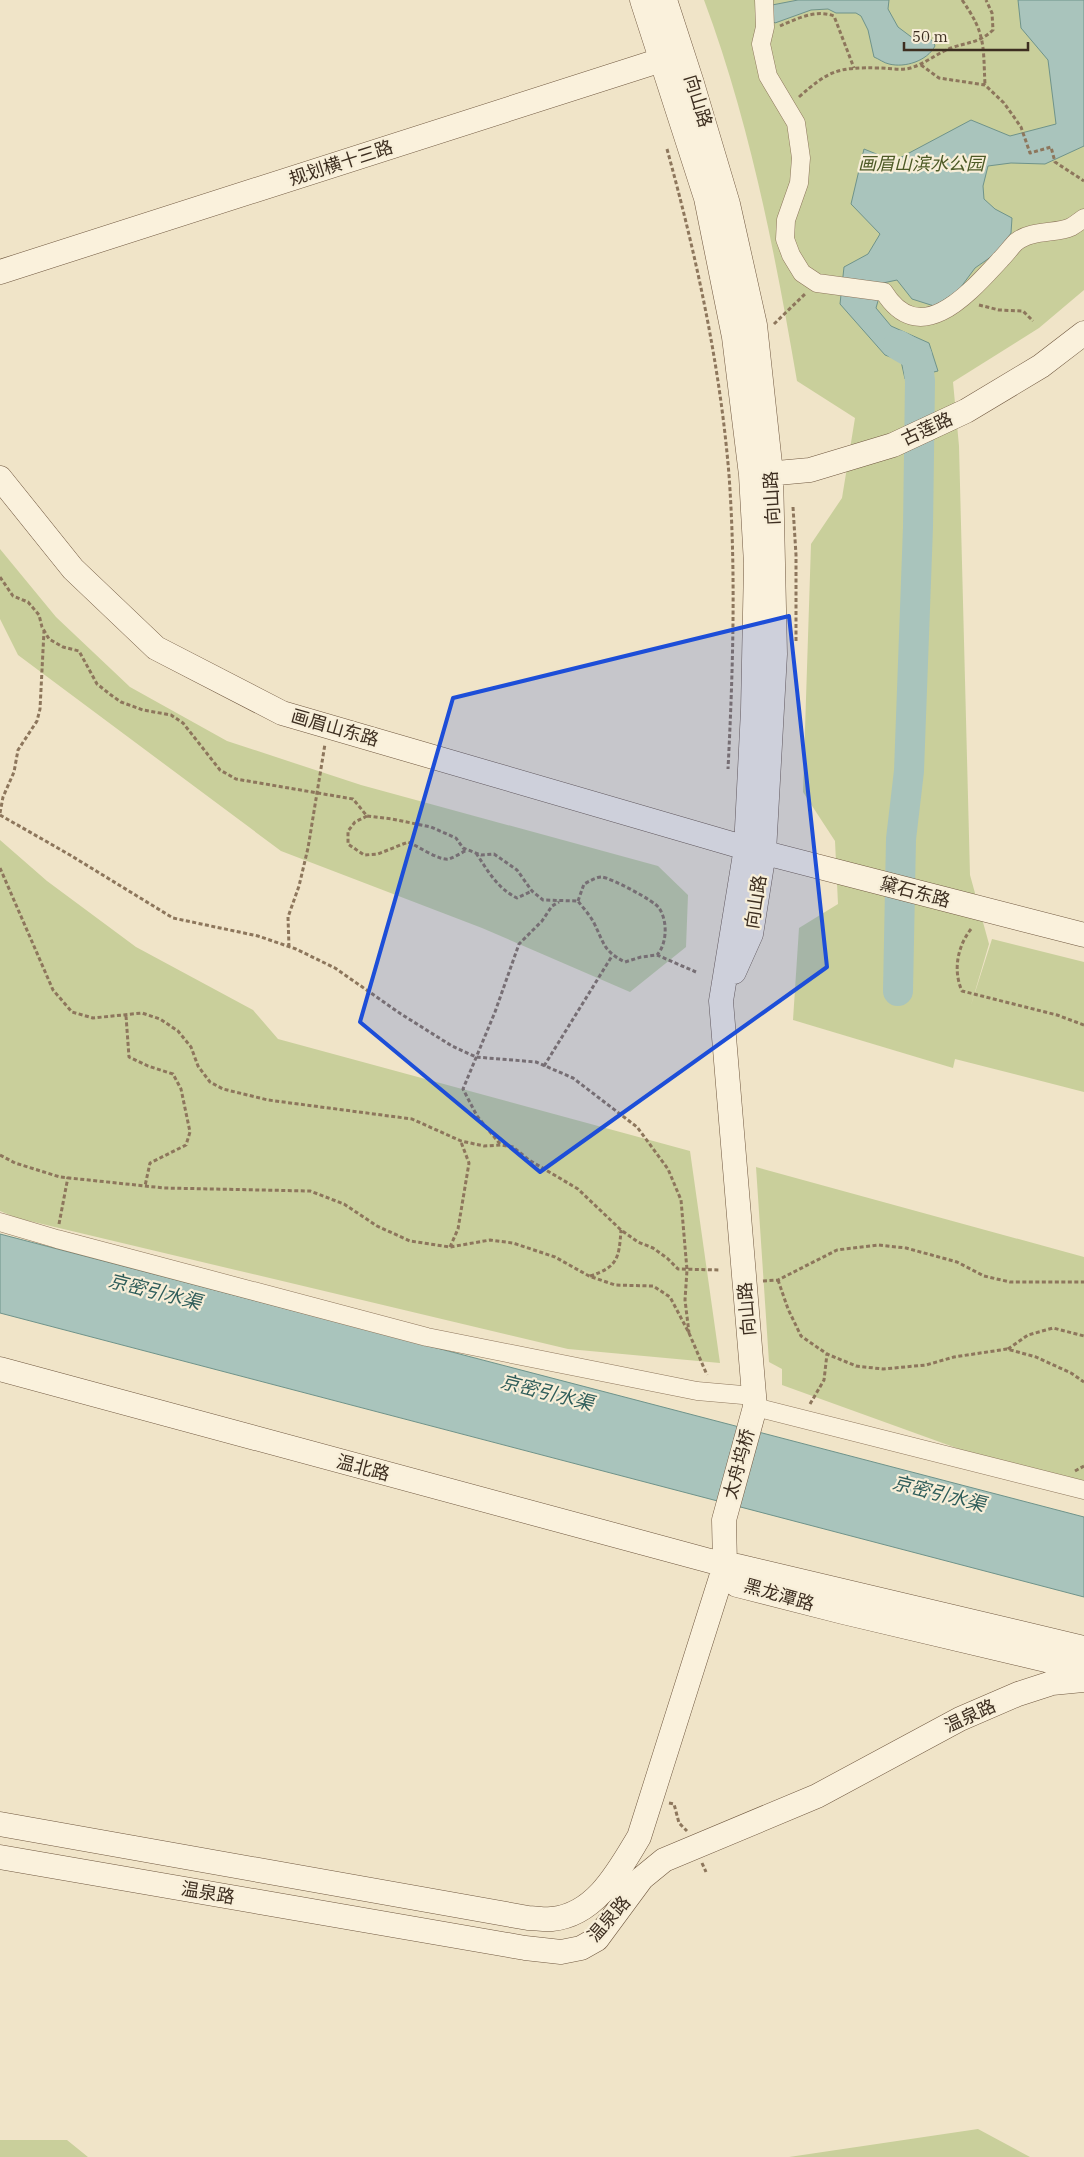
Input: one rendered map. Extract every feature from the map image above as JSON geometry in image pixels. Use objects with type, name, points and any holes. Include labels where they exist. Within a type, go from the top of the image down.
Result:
[{"type":"main road","name":"向山路","points":[[642,0],[673,57]]},
{"type":"main road","name":"向山路","points":[[665,0],[673,57],[706,198],[761,474],[756,564],[753,710],[755,850],[721,1001],[754,1402]]},
{"type":"main road","name":"规划横十三路","points":[[0,272],[673,57]]},
{"type":"main road","name":"古莲路","points":[[761,474],[810,470],[901,441],[966,411],[1041,366],[1084,333]]},
{"type":"main road","name":"画眉山东路","points":[[0,478],[72,569],[156,648],[282,713],[755,850]]},
{"type":"main road","name":"黛石东路","points":[[755,850],[1084,935]]},
{"type":"main road","name":"温北路","points":[[0,1369],[725,1565]]},
{"type":"main road","name":"太舟坞桥","points":[[725,1565],[724,1520],[754,1402]]},
{"type":"main road","name":"黑龙潭路","points":[[725,1565],[737,1566],[1084,1648]]},
{"type":"main road","name":"黑龙潭路","points":[[725,1565],[738,1585],[1084,1669]]},
{"type":"main road","name":"温泉路","points":[[0,1824],[528,1918],[552,1919],[570,1915],[596,1900],[625,1861],[639,1837],[653,1798],[725,1565]]},
{"type":"main road","name":"温泉路","points":[[0,1857],[525,1948],[561,1952],[581,1948],[597,1939],[642,1878],[664,1860],[697,1848],[817,1796],[960,1719],[1052,1683],[1084,1680]]},
{"type":"main road","points":[[525,1948],[542,1946],[546,1938],[544,1928],[528,1918]]},
{"type":"street","points":[[764,0],[765,20],[762,44],[768,76],[796,123],[801,158],[799,183],[786,220],[785,239],[791,255],[802,273],[816,283],[884,292],[900,312],[922,318],[947,310],[959,301],[970,292],[1017,241],[1050,230],[1070,228],[1084,218]]},
{"type":"street","points":[[0,1222],[57,1239],[427,1337],[754,1402],[791,1416],[1084,1490]]},
{"type":"path","points":[[962,0],[977,22],[983,39],[985,85]]},
{"type":"path","points":[[788,108],[823,76],[843,69],[854,68],[904,69],[921,64],[950,49],[983,39],[993,30],[992,13],[986,0]]},
{"type":"path","points":[[765,20],[774,27],[811,14],[825,12],[834,16],[854,68]]},
{"type":"path","points":[[921,64],[939,78],[985,85],[1004,103],[1021,126],[1030,153],[1051,147],[1055,162],[1084,181]]},
{"type":"path","points":[[667,147],[702,290],[729,474],[734,590],[728,771]]},
{"type":"path","points":[[773,325],[816,283]]},
{"type":"path","points":[[959,301],[999,310],[1022,312],[1033,321]]},
{"type":"path","points":[[0,578],[13,596],[28,602],[39,615],[44,632],[49,639],[79,651],[97,684],[116,699],[143,710],[170,715],[183,723],[220,770],[236,779],[353,799],[367,816]]},
{"type":"path","points":[[44,632],[40,709],[37,721],[18,750],[14,772],[3,798],[0,814],[173,918],[258,936],[289,947],[335,968],[452,1046],[476,1056],[536,1062],[573,1078],[637,1127],[668,1170],[681,1200],[688,1270],[684,1300],[689,1333]]},
{"type":"path","points":[[289,947],[288,917],[299,886],[318,793],[328,726]]},
{"type":"path","points":[[468,850],[447,859],[436,857],[421,846],[408,842],[378,854],[364,855],[348,844],[348,831],[355,822],[367,816],[431,827],[456,838],[463,848],[481,855],[494,854],[517,870],[532,891],[543,900],[578,901]]},
{"type":"path","points":[[476,853],[504,892],[517,898],[532,891]]},
{"type":"path","points":[[0,868],[53,990],[72,1012],[93,1018],[142,1013],[160,1019],[178,1031],[191,1047],[198,1066],[210,1082],[223,1089],[268,1100],[412,1119],[461,1141],[484,1146],[501,1145],[512,1147],[529,1160],[578,1189],[622,1230],[638,1242],[653,1248],[678,1269],[720,1270]]},
{"type":"path","points":[[578,901],[584,884],[600,876],[613,879],[659,906],[665,921],[665,935],[662,950],[656,955]]},
{"type":"path","points":[[501,1145],[477,1116],[463,1088],[520,944],[542,921],[552,906],[561,901]]},
{"type":"path","points":[[578,901],[594,922],[602,945],[612,956],[625,962],[656,955],[696,972]]},
{"type":"path","points":[[971,929],[967,934],[958,958],[956,979],[962,991],[1057,1015],[1084,1024]]},
{"type":"path","points":[[544,1066],[612,956]]},
{"type":"path","points":[[126,1016],[129,1056],[148,1066],[174,1074],[181,1089],[190,1132],[186,1145],[150,1163],[145,1186]]},
{"type":"path","points":[[450,1247],[458,1229],[469,1164],[461,1141]]},
{"type":"path","points":[[0,1155],[15,1164],[68,1177],[145,1186],[310,1191],[344,1204],[377,1226],[410,1241],[450,1247],[490,1240],[513,1242],[555,1257],[590,1276],[615,1286],[653,1286],[670,1297],[689,1333],[714,1393]]},
{"type":"path","points":[[57,1239],[68,1177]]},
{"type":"path","points":[[590,1276],[607,1270],[620,1254],[622,1230]]},
{"type":"path","points":[[1084,1282],[1010,1282],[984,1276],[957,1262],[906,1248],[878,1245],[837,1250],[778,1280],[788,1309],[801,1336],[828,1354],[856,1366],[883,1369],[926,1365],[954,1357],[1007,1349],[1036,1357],[1071,1373],[1084,1382]]},
{"type":"path","points":[[1007,1349],[1028,1335],[1053,1328],[1084,1336]]},
{"type":"path","points":[[791,1416],[809,1406],[824,1380],[828,1354]]},
{"type":"path","points":[[653,1798],[674,1804],[679,1823],[694,1837],[706,1872]]},
{"type":"highlighted area","points":[[789,616],[827,967],[540,1172],[360,1022],[453,698]]},
{"type":"green space","name":"画眉山滨水公园","points":[[704,0],[1084,0],[1084,290],[1039,328],[953,382],[959,446],[970,875],[989,944],[971,1005],[992,939],[1084,962],[1084,1092],[955,1059],[953,1068],[793,1020],[799,928],[838,904],[835,841],[803,792],[811,544],[842,498],[855,418],[797,381],[760,189],[735,93]]},
{"type":"green space","points":[[0,549],[56,617],[130,687],[227,741],[361,785],[658,866],[688,895],[686,947],[630,992],[482,928],[281,851],[18,655],[0,619]]},
{"type":"green space","points":[[0,840],[47,881],[136,947],[253,1010],[278,1039],[690,1151],[720,1363],[568,1349],[17,1218],[0,1211]]},
{"type":"green space","points":[[756,1167],[1084,1257],[1084,1494],[782,1385],[782,1369],[769,1362]]},
{"type":"green space","points":[[978,2129],[1030,2157],[789,2157]]},
{"type":"green space","points":[[0,2140],[67,2140],[88,2157],[0,2157]]},
{"type":"water","points":[[798,0],[889,0],[888,9],[898,27],[914,39],[924,36],[933,41],[935,46],[927,56],[915,62],[902,65],[889,64],[874,57],[868,30],[861,16],[856,13],[836,13],[828,9],[811,10],[775,23],[769,18],[772,5]]},
{"type":"water","points":[[1018,0],[1084,0],[1084,146],[1045,164],[1011,163],[988,166],[983,186],[984,199],[995,209],[1012,218],[1011,233],[998,252],[975,268],[958,291],[934,306],[912,299],[897,280],[883,283],[876,308],[891,326],[929,343],[938,371],[905,379],[901,361],[885,355],[840,304],[844,267],[868,254],[880,234],[851,204],[864,149],[894,161],[971,120],[1010,136],[1056,124],[1048,60],[1021,28]]},
{"type":"water","name":"京密引水渠","points":[[0,1234],[1084,1517],[1084,1597],[0,1313]]},
{"type":"waterway","points":[[898,345],[917,356],[920,381],[918,527],[909,771],[901,839],[898,991]]}]
